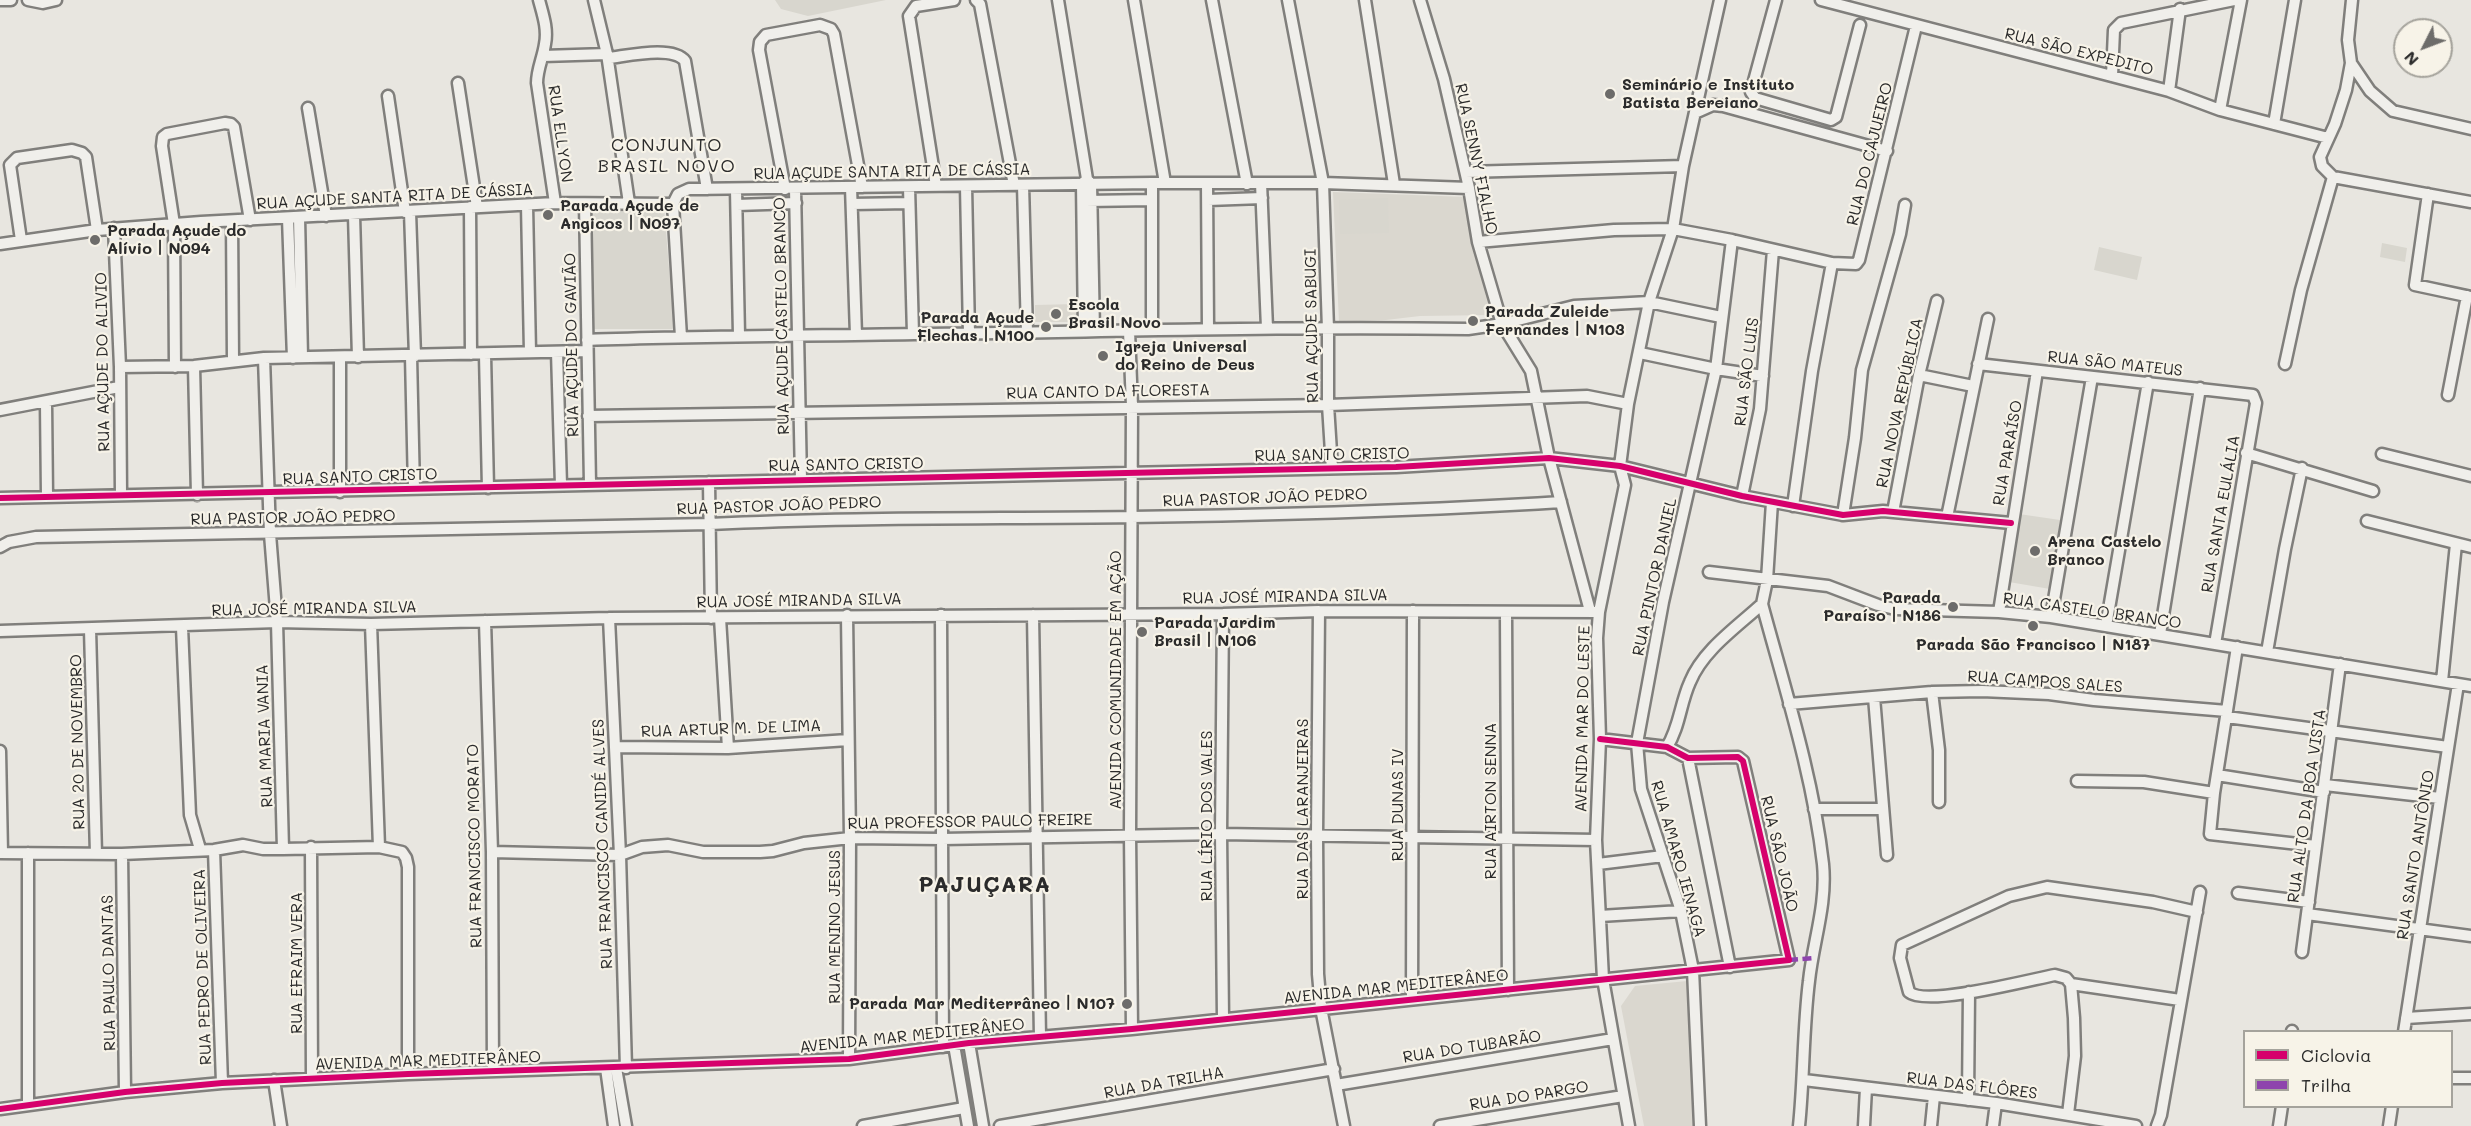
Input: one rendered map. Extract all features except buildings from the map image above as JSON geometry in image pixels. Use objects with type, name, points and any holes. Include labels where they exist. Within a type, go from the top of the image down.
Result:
[{"type":"street","points":[[0,0],[11,0]]},
{"type":"street","points":[[28,0],[43,3],[56,0]]},
{"type":"street","name":"RUA ELLYON","points":[[539,0],[546,33],[543,56],[537,70],[537,83],[555,203]]},
{"type":"street","points":[[594,0],[607,56],[629,203]]},
{"type":"street","points":[[936,186],[909,16],[916,6],[954,0]]},
{"type":"street","points":[[1058,0],[1087,183],[1089,330]]},
{"type":"street","points":[[1134,0],[1165,183]]},
{"type":"street","points":[[1212,0],[1247,184]]},
{"type":"street","name":"RUA AÇUDE SABUGI","points":[[1288,0],[1323,183],[1328,405],[1332,468]]},
{"type":"street","points":[[1365,0],[1394,184]]},
{"type":"street","name":"RUA SENNY FIALHO","points":[[1420,0],[1444,79],[1466,172],[1478,242],[1502,324],[1531,371],[1549,458],[1595,611]]},
{"type":"street","name":"AVENIDA MAR DO LESTE","points":[[1629,1126],[1603,979],[1596,840],[1600,739],[1595,611],[1624,485],[1620,466],[1628,404],[1649,302],[1673,229],[1683,166],[1720,0]]},
{"type":"street","points":[[1776,0],[1751,92],[1755,98],[1831,120],[1836,117],[1860,25]]},
{"type":"street","name":"RUA SÃO EXPEDITO","points":[[1821,0],[2169,91],[2220,110],[2328,138]]},
{"type":"street","points":[[2112,76],[2114,30],[2121,23],[2180,9],[2234,0]]},
{"type":"street","points":[[2220,110],[2241,0]]},
{"type":"street","points":[[2274,124],[2295,0]]},
{"type":"street","points":[[2352,0],[2348,40],[2351,63],[2341,107],[2320,157],[2322,166],[2333,177],[2471,202]]},
{"type":"street","points":[[978,2],[1018,185],[1028,332]]},
{"type":"street","points":[[2169,91],[2180,9]]},
{"type":"street","name":"RUA AÇUDE CASTELO BRANCO","points":[[801,479],[796,202],[790,189],[759,50],[759,42],[766,35],[820,25],[831,29],[834,34],[856,187]]},
{"type":"street","name":"RUA DO CAJUEIRO","points":[[1832,262],[1851,265],[1859,260],[1916,26]]},
{"type":"street","points":[[543,56],[607,56],[667,52],[677,54],[685,61],[707,189]]},
{"type":"street","points":[[2351,63],[2375,96],[2393,111],[2471,129]]},
{"type":"street","points":[[458,83],[474,207],[471,354]]},
{"type":"street","points":[[388,96],[408,212],[413,356],[414,489]]},
{"type":"street","points":[[1695,113],[1713,105],[1723,106],[1887,151]]},
{"type":"street","points":[[308,108],[326,216]]},
{"type":"street","points":[[175,367],[174,224],[162,146],[163,137],[167,134],[225,123],[231,124],[236,132],[250,220]]},
{"type":"street","points":[[21,240],[9,171],[10,165],[17,158],[72,150],[86,157],[97,230]]},
{"type":"street","points":[[1466,172],[1683,166]]},
{"type":"street","points":[[2285,364],[2301,290],[2333,177]]},
{"type":"street","name":"RUA AÇUDE SANTA RITA DE CÁSSIA","points":[[0,244],[114,228],[174,224],[555,203],[673,204],[682,191],[689,189],[1087,183],[1323,183],[1469,188]]},
{"type":"street","points":[[1152,183],[1152,330]]},
{"type":"street","points":[[1261,183],[1267,328]]},
{"type":"street","points":[[1207,184],[1208,328]]},
{"type":"street","points":[[966,186],[969,333]]},
{"type":"street","points":[[856,187],[852,204],[856,335]]},
{"type":"street","points":[[909,187],[913,334]]},
{"type":"street","points":[[736,190],[739,335]]},
{"type":"street","points":[[2428,194],[2415,285],[2469,297],[2448,395]]},
{"type":"street","points":[[1208,200],[1262,198]]},
{"type":"street","points":[[1087,201],[1152,200]]},
{"type":"street","points":[[737,205],[796,202]]},
{"type":"street","points":[[852,204],[909,203]]},
{"type":"street","name":"RUA AÇUDE DO GAVIÃO","points":[[585,204],[590,484]]},
{"type":"street","points":[[673,204],[681,337]]},
{"type":"street","points":[[527,205],[531,352]]},
{"type":"street","points":[[1843,515],[1855,438],[1862,370],[1900,234],[1905,205]]},
{"type":"street","points":[[354,215],[358,357]]},
{"type":"street","points":[[293,217],[298,357]]},
{"type":"street","points":[[232,221],[233,361]]},
{"type":"street","name":"RUA AÇUDE DO ALIVIO","points":[[114,228],[120,368],[121,495]]},
{"type":"street","points":[[1478,242],[1614,230],[1673,229],[1832,262],[1812,371],[1793,506]]},
{"type":"street","name":"RUA PINTOR DANIEL","points":[[1637,743],[1663,602],[1716,369],[1732,240]]},
{"type":"street","name":"RUA SÃO LUIS","points":[[1742,496],[1760,409],[1773,250]]},
{"type":"street","name":"RUA NOVA REPÚBLICA","points":[[1893,512],[1919,375],[1937,301]]},
{"type":"street","points":[[120,368],[194,366],[264,358],[557,352],[587,346],[681,337],[739,335],[1129,331],[1208,328],[1468,329],[1502,324],[1574,306],[1649,302],[1721,317]]},
{"type":"street","points":[[1947,517],[1988,319]]},
{"type":"street","name":"AVENIDA COMUNIDADE EM AÇÃO","points":[[1129,331],[1132,406],[1130,835],[1132,1029]]},
{"type":"street","points":[[557,352],[561,485]]},
{"type":"street","points":[[1640,353],[1763,376]]},
{"type":"street","points":[[485,355],[488,488]]},
{"type":"street","name":"RUA MARIA VANIA","points":[[264,358],[270,534],[277,622],[283,849]]},
{"type":"street","points":[[340,358],[340,492]]},
{"type":"street","name":"RUA SÃO MATEUS","points":[[1978,364],[2248,393]]},
{"type":"street","points":[[194,366],[197,495]]},
{"type":"street","name":"RUA PARAÍSO","points":[[1999,612],[2011,523],[2037,371]]},
{"type":"street","points":[[1919,375],[1973,386]]},
{"type":"street","points":[[2051,617],[2092,377]]},
{"type":"street","points":[[2106,626],[2148,382]]},
{"type":"street","points":[[0,410],[46,403],[119,387]]},
{"type":"street","points":[[2160,634],[2200,388]]},
{"type":"street","name":"RUA SANTA EULÁLIA","points":[[2215,644],[2256,403],[2253,395],[2248,393]]},
{"type":"street","name":"RUA CANTO DA FLORESTA","points":[[588,416],[1132,406],[1328,405],[1587,396],[1628,404]]},
{"type":"street","points":[[46,403],[47,497]]},
{"type":"street","points":[[2246,453],[2373,491]]},
{"type":"street","points":[[2382,454],[2471,476]]},
{"type":"street","name":"RUA SANTO CRISTO","points":[[0,498],[269,494],[590,484],[1464,465],[1549,458],[1620,466],[1742,496],[1843,515],[1893,512],[2011,523]]},
{"type":"street","points":[[2267,652],[2284,549],[2302,468]]},
{"type":"street","points":[[709,482],[716,618],[728,748]]},
{"type":"street","name":"RUA PASTOR JOÃO PEDRO","points":[[0,547],[9,542],[36,537],[270,534],[927,517],[1132,517],[1474,508],[1561,502]]},
{"type":"street","name":"RUA SÃO JOÃO","points":[[1772,502],[1767,580],[1762,604],[1814,809],[1824,888],[1822,916],[1809,978],[1804,1080],[1799,1126]]},
{"type":"street","points":[[2367,521],[2471,547]]},
{"type":"street","points":[[2442,681],[2456,544]]},
{"type":"street","name":"RUA CASTELO BRANCO","points":[[1709,572],[1828,586],[1895,609],[1999,612],[2051,617],[2471,686]]},
{"type":"street","points":[[1667,747],[1674,735],[1687,690],[1696,669],[1715,647],[1762,604]]},
{"type":"street","name":"RUA DAS LARANJEIRAS","points":[[1319,611],[1318,974],[1321,1008],[1344,1126]]},
{"type":"street","name":"RUA DUNAS IV","points":[[1412,999],[1413,611]]},
{"type":"street","name":"RUA JOSÉ MIRANDA SILVA","points":[[0,631],[182,627],[277,622],[371,624],[847,615],[1595,611]]},
{"type":"street","name":"RUA AIRTON SENNA","points":[[1506,613],[1505,837],[1508,990]]},
{"type":"street","name":"RUA LÍRIO DOS VALES","points":[[1223,614],[1221,834],[1223,1018]]},
{"type":"street","name":"RUA MENINO JESUS","points":[[847,615],[850,838],[849,1059]]},
{"type":"street","points":[[941,615],[942,839],[949,1046],[968,1126]]},
{"type":"street","points":[[1033,615],[1040,1037]]},
{"type":"street","name":"RUA FRANCISCO CANIDÉ ALVES","points":[[609,618],[620,855],[616,1068]]},
{"type":"street","name":"RUA FRANCISCO MORATO","points":[[485,621],[492,852],[493,1071]]},
{"type":"street","points":[[371,624],[379,847]]},
{"type":"street","name":"RUA PEDRO DE OLIVEIRA","points":[[182,627],[190,815],[200,849]]},
{"type":"street","name":"RUA 20 DE NOVEMBRO","points":[[90,629],[96,854]]},
{"type":"street","points":[[2237,647],[2214,793],[2210,834],[2316,846]]},
{"type":"street","name":"RUA ALTO DA BOA VISTA","points":[[2302,952],[2340,664]]},
{"type":"street","name":"RUA SANTO ANTÔNIO","points":[[2404,1030],[2458,684]]},
{"type":"street","name":"RUA CAMPOS SALES","points":[[1789,705],[1932,692],[1982,691],[2049,694],[2227,714],[2331,732],[2448,747]]},
{"type":"street","points":[[1932,692],[1939,750],[1939,802]]},
{"type":"street","points":[[1874,697],[1887,855]]},
{"type":"street","points":[[1600,739],[1667,747],[1688,758],[1730,967]]},
{"type":"street","name":"RUA ARTUR M. DE LIMA","points":[[615,747],[728,748],[848,740]]},
{"type":"street","name":"RUA AMARO IENAGA","points":[[1637,743],[1641,789],[1681,911],[1693,970],[1700,1126]]},
{"type":"street","points":[[0,751],[1,853],[122,854],[214,850],[234,845],[283,849],[379,847],[402,852],[408,867],[408,1074]]},
{"type":"street","name":"RUA SÃO JOÃO","points":[[1688,758],[1738,757],[1745,763],[1789,960]]},
{"type":"street","points":[[2217,775],[2325,788],[2440,798]]},
{"type":"street","points":[[2077,781],[2144,782],[2214,793]]},
{"type":"street","points":[[1814,809],[1883,808]]},
{"type":"street","name":"RUA PROFESSOR PAULO FREIRE","points":[[492,852],[620,855],[631,850],[661,845],[702,852],[766,852],[804,843],[850,838],[942,839],[1221,834],[1413,835],[1596,840]]},
{"type":"street","name":"RUA EFRAIM VERA","points":[[311,847],[312,1078]]},
{"type":"street","name":"RUA PEDRO DE OLIVEIRA","points":[[214,850],[222,1083]]},
{"type":"street","points":[[28,854],[28,1105]]},
{"type":"street","name":"RUA PAULO DANTAS","points":[[122,854],[125,1092]]},
{"type":"street","points":[[1598,864],[1663,856]]},
{"type":"street","points":[[2070,1118],[2075,1056],[2071,984],[2066,978],[2055,975],[1970,993],[1917,997],[1909,992],[1899,950],[1906,941],[2009,896],[2047,887],[2153,902],[2197,912]]},
{"type":"street","points":[[2157,1126],[2200,892]]},
{"type":"street","points":[[2238,893],[2309,902]]},
{"type":"street","points":[[1600,916],[1681,911]]},
{"type":"street","points":[[2307,914],[2419,931],[2471,936]]},
{"type":"street","name":"AVENIDA MAR MEDITERÂNEO","points":[[0,1109],[125,1092],[222,1083],[408,1074],[849,1059],[969,1043],[1132,1029],[1789,960]]},
{"type":"street","points":[[2071,984],[2180,1000]]},
{"type":"street","points":[[1968,1100],[1970,993]]},
{"type":"street","points":[[2406,1018],[2471,1014]]},
{"type":"street","name":"RUA DO TUBARÃO","points":[[1336,1085],[1613,1039]]},
{"type":"street","points":[[969,1043],[983,1126]]},
{"type":"street","points":[[614,1126],[616,1068]]},
{"type":"street","points":[[616,1068],[627,1126]]},
{"type":"street","name":"RUA DA TRILHA","points":[[1000,1126],[1334,1069]]},
{"type":"street","points":[[2453,1078],[2471,1077]]},
{"type":"street","points":[[274,1080],[281,1126]]},
{"type":"street","name":"RUA DAS FLÔRES","points":[[1804,1080],[1968,1100],[2070,1118],[2136,1126]]},
{"type":"street","points":[[1864,1126],[1866,1088]]},
{"type":"street","name":"RUA DO PARGO","points":[[1440,1126],[1623,1096]]},
{"type":"street","points":[[1931,1126],[1934,1096]]},
{"type":"street","points":[[1993,1126],[1996,1104]]},
{"type":"street","points":[[863,1126],[964,1108]]},
{"type":"street","points":[[2279,1126],[2282,1108]]},
{"type":"street","points":[[2389,1126],[2392,1108]]},
{"type":"shaded area","points":[[775,0],[886,0],[808,16],[781,9]]},
{"type":"shaded area","points":[[1333,192],[1467,197],[1493,315],[1420,316],[1339,322]]},
{"type":"shaded area","points":[[1388,198],[1389,233],[1340,234],[1339,200]]},
{"type":"shaded area","points":[[664,207],[674,329],[589,329],[586,208]]},
{"type":"shaded area","points":[[2382,243],[2407,248],[2405,262],[2380,257]]},
{"type":"shaded area","points":[[2099,247],[2142,257],[2137,280],[2094,270]]},
{"type":"shaded area","name":"Escola Brasil Novo","points":[[1076,304],[1077,322],[1035,322],[1035,305]]},
{"type":"shaded area","name":"Arena Castelo Branco","points":[[2019,514],[2060,520],[2050,589],[2009,582]]},
{"type":"shaded area","points":[[1687,981],[1694,1126],[1644,1126],[1621,1006],[1635,986]]},
{"type":"marked path","points":[[1789,960],[1814,958]]},
{"type":"cycle path","points":[[0,498],[1396,467],[1549,458],[1620,466],[1742,496],[1843,515],[1883,511],[2011,523]]},
{"type":"cycle path","points":[[0,1109],[125,1092],[222,1083],[408,1074],[849,1059],[969,1043],[1132,1029],[1789,960],[1743,761],[1738,757],[1688,758],[1667,747],[1600,739]]},
{"type":"place","name":"Seminário e Instituto Batista Bereiano","points":[[1610,94]]},
{"type":"place","name":"Parada Açude de Angicos | N097","points":[[548,215]]},
{"type":"place","name":"Parada Açude do Alívio | N094","points":[[95,240]]},
{"type":"place","name":"Escola Brasil Novo","points":[[1056,314]]},
{"type":"place","name":"Parada Zuleide Fernandes | N103","points":[[1473,321]]},
{"type":"place","name":"Parada Açude Flechas | N100","points":[[1046,327]]},
{"type":"place","name":"Igreja Universal do Reino de Deus","points":[[1103,356]]},
{"type":"place","name":"Arena Castelo Branco","points":[[2035,551]]},
{"type":"place","name":"Parada Paraíso | N186","points":[[1953,607]]},
{"type":"place","name":"Parada São Francisco | N187","points":[[2033,626]]},
{"type":"place","name":"Parada Jardim Brasil | N106","points":[[1142,632]]},
{"type":"place","name":"Parada Mar Mediterrâneo | N107","points":[[1127,1004]]},
{"type":"district","name":"CONJUNTO BRASIL NOVO","points":[[667,155]]},
{"type":"district","name":"PAJUÇARA","points":[[985,885]]}]
